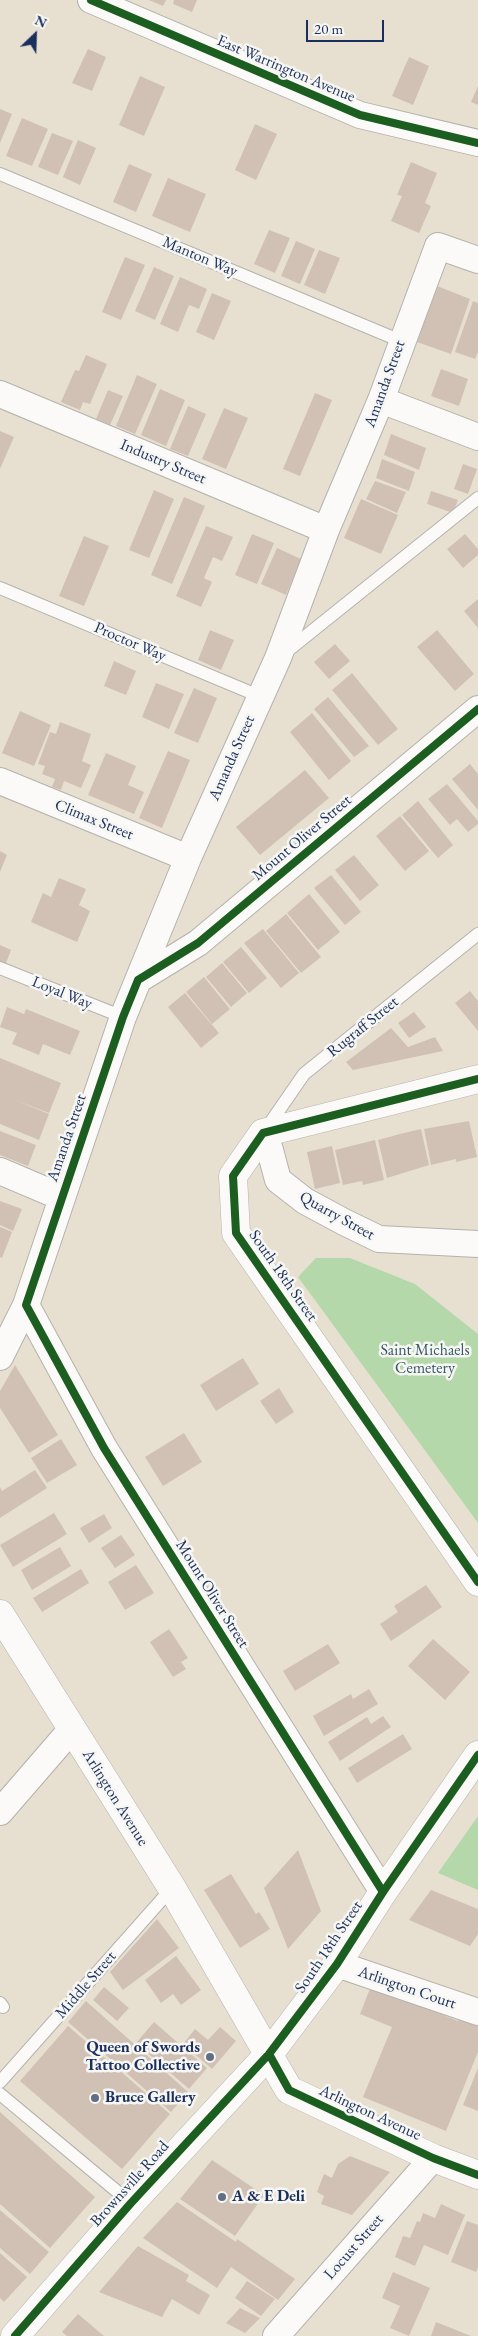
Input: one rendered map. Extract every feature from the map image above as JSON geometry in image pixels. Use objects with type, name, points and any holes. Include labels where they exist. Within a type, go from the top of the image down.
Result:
[{"type":"main road","points":[[263,1134],[478,1079]]},
{"type":"main road","name":"South 18th Street","points":[[263,1134],[234,1176],[236,1234],[478,1582]]},
{"type":"main road","name":"Arlington Avenue","points":[[0,1614],[172,1888],[270,2054],[288,2090],[433,2158],[478,2175]]},
{"type":"main road","name":"South 18th Street","points":[[270,2054],[337,1964],[383,1892],[478,1755]]},
{"type":"main road","name":"Brownsville Road","points":[[14,2336],[131,2203],[270,2054]]},
{"type":"street","name":"East Warrington Avenue","points":[[90,0],[360,115],[478,143]]},
{"type":"street","name":"Amanda Street","points":[[0,1357],[26,1305],[123,1018],[188,858],[259,696],[278,658],[326,530],[381,400],[401,341],[438,246],[478,260]]},
{"type":"street","name":"Industry Street","points":[[0,394],[326,530]]},
{"type":"street","points":[[381,400],[478,437]]},
{"type":"street","name":"Mount Oliver Street","points":[[138,980],[198,943],[478,709]]},
{"type":"street","name":"Climax Street","points":[[0,781],[188,858]]},
{"type":"street","name":"Quarry Street","points":[[263,1134],[270,1150],[278,1180],[305,1201],[370,1235],[378,1239],[478,1244]]},
{"type":"street","points":[[0,1171],[61,1198]]},
{"type":"street","name":"Mount Oliver Street","points":[[26,1305],[104,1448],[383,1892]]},
{"type":"street","points":[[0,1812],[72,1730]]},
{"type":"street","name":"Arlington Court","points":[[337,1964],[478,2012]]},
{"type":"street","name":"Locust Street","points":[[276,2336],[433,2158]]},
{"type":"lane","name":"Manton Way","points":[[0,174],[401,341]]},
{"type":"lane","points":[[278,658],[478,498]]},
{"type":"lane","name":"Proctor Way","points":[[0,588],[259,696]]},
{"type":"lane","name":"Rugraff Street","points":[[263,1134],[304,1074],[478,934]]},
{"type":"lane","name":"Loyal Way","points":[[0,968],[123,1018]]},
{"type":"lane","name":"Middle Street","points":[[0,2082],[172,1888]]},
{"type":"lane","points":[[0,2094],[131,2203]]},
{"type":"green space","name":"Saint Michaels Cemetery","points":[[316,1258],[350,1258],[415,1284],[478,1334],[478,1523],[298,1277]]},
{"type":"green space","points":[[478,1816],[478,1890],[438,1873]]},
{"type":"building","points":[[149,0],[166,0],[163,6]]},
{"type":"building","points":[[174,0],[197,0],[192,12],[173,4]]},
{"type":"building","points":[[88,49],[106,57],[92,91],[72,83]]},
{"type":"building","points":[[409,57],[429,66],[413,105],[392,96]]},
{"type":"building","points":[[140,76],[165,87],[144,136],[119,125]]},
{"type":"building","points":[[478,86],[478,105],[471,102]]},
{"type":"building","points":[[0,109],[12,114],[0,143]]},
{"type":"building","points":[[22,118],[48,129],[32,166],[6,156]]},
{"type":"building","points":[[255,124],[277,134],[256,180],[235,170]]},
{"type":"building","points":[[52,133],[73,141],[58,175],[38,167]]},
{"type":"building","points":[[78,140],[96,148],[80,185],[63,177]]},
{"type":"building","points":[[411,162],[437,173],[425,203],[431,206],[419,233],[391,221],[402,196],[397,195]]},
{"type":"building","points":[[129,164],[152,174],[136,212],[113,202]]},
{"type":"building","points":[[168,178],[206,194],[190,232],[152,216]]},
{"type":"building","points":[[269,230],[290,238],[275,273],[254,264]]},
{"type":"building","points":[[296,241],[315,249],[300,284],[281,276]]},
{"type":"building","points":[[319,250],[340,258],[325,294],[304,285]]},
{"type":"building","points":[[125,257],[145,265],[121,320],[102,312]]},
{"type":"building","points":[[154,267],[174,276],[155,320],[135,311]]},
{"type":"building","points":[[180,277],[207,289],[199,309],[189,305],[178,332],[160,324]]},
{"type":"building","points":[[437,286],[470,299],[451,354],[417,342]]},
{"type":"building","points":[[212,293],[231,301],[214,340],[196,332]]},
{"type":"building","points":[[473,301],[478,303],[478,352],[475,359],[455,352]]},
{"type":"building","points":[[86,355],[107,364],[90,404],[83,402],[80,410],[61,402],[75,370],[79,371]]},
{"type":"building","points":[[441,369],[468,379],[459,406],[431,396]]},
{"type":"building","points":[[137,375],[157,384],[135,434],[116,426]]},
{"type":"building","points":[[160,389],[185,400],[166,446],[141,435]]},
{"type":"building","points":[[108,390],[123,396],[110,425],[96,419]]},
{"type":"building","points":[[315,393],[332,400],[300,476],[283,469]]},
{"type":"building","points":[[188,406],[206,414],[188,456],[170,449]]},
{"type":"building","points":[[224,408],[248,418],[226,469],[202,459]]},
{"type":"building","points":[[0,431],[14,437],[0,469]]},
{"type":"building","points":[[391,434],[426,448],[419,470],[384,455]]},
{"type":"building","points":[[382,459],[415,472],[409,491],[376,478]]},
{"type":"building","points":[[463,464],[477,469],[468,494],[454,489]]},
{"type":"building","points":[[375,481],[406,492],[397,513],[366,499]]},
{"type":"building","points":[[154,490],[174,499],[149,558],[129,550]]},
{"type":"building","points":[[431,491],[458,500],[453,513],[427,504]]},
{"type":"building","points":[[184,497],[205,506],[172,584],[151,575]]},
{"type":"building","points":[[361,499],[398,515],[381,554],[344,538]]},
{"type":"building","points":[[206,526],[233,537],[222,561],[213,557],[204,578],[212,582],[201,607],[176,596]]},
{"type":"building","points":[[252,534],[274,543],[257,584],[235,575]]},
{"type":"building","points":[[465,534],[478,549],[478,555],[463,568],[447,549]]},
{"type":"building","points":[[84,536],[109,546],[84,606],[59,596]]},
{"type":"building","points":[[277,548],[301,559],[286,595],[261,584]]},
{"type":"building","points":[[478,599],[478,628],[464,611]]},
{"type":"building","points":[[210,630],[234,640],[221,670],[198,660]]},
{"type":"building","points":[[437,630],[474,674],[455,691],[417,647]]},
{"type":"building","points":[[335,644],[350,661],[329,679],[314,662]]},
{"type":"building","points":[[114,661],[136,671],[126,695],[104,686]]},
{"type":"building","points":[[352,673],[398,729],[378,745],[332,690]]},
{"type":"building","points":[[156,683],[184,694],[169,729],[142,717]]},
{"type":"building","points":[[194,688],[217,698],[198,743],[174,733]]},
{"type":"building","points":[[328,697],[369,746],[354,757],[314,709]]},
{"type":"building","points":[[20,711],[51,725],[34,766],[2,753]]},
{"type":"building","points":[[312,713],[351,761],[329,780],[290,732]]},
{"type":"building","points":[[60,722],[91,734],[82,761],[91,765],[81,788],[64,781],[61,790],[52,787],[55,779],[42,774],[45,766],[38,764],[50,732],[56,734]]},
{"type":"building","points":[[168,751],[190,760],[162,828],[139,818]]},
{"type":"building","points":[[106,753],[136,766],[128,785],[144,792],[134,814],[88,795]]},
{"type":"building","points":[[470,764],[478,774],[478,810],[452,779]]},
{"type":"building","points":[[305,770],[329,798],[260,855],[236,827]]},
{"type":"building","points":[[447,784],[478,821],[478,824],[468,832],[457,819],[450,825],[428,799]]},
{"type":"building","points":[[418,801],[453,845],[438,858],[402,815]]},
{"type":"building","points":[[400,816],[429,851],[405,871],[376,836]]},
{"type":"building","points":[[0,851],[7,855],[0,872]]},
{"type":"building","points":[[354,855],[379,885],[360,901],[335,870]]},
{"type":"building","points":[[331,875],[361,912],[345,925],[314,888]]},
{"type":"building","points":[[59,878],[86,889],[79,905],[90,911],[77,942],[31,922],[43,893],[51,897]]},
{"type":"building","points":[[309,894],[340,932],[318,950],[287,913]]},
{"type":"building","points":[[286,914],[321,957],[301,973],[266,931]]},
{"type":"building","points":[[263,929],[299,973],[281,988],[244,943]]},
{"type":"building","points":[[0,945],[11,950],[5,966],[0,964]]},
{"type":"building","points":[[241,947],[267,978],[249,993],[223,962]]},
{"type":"building","points":[[222,963],[247,993],[231,1007],[206,977]]},
{"type":"building","points":[[204,977],[230,1009],[212,1024],[186,992]]},
{"type":"building","points":[[470,991],[478,1001],[478,1031],[455,1003]]},
{"type":"building","points":[[185,993],[219,1033],[201,1048],[168,1007]]},
{"type":"building","points":[[7,1007],[24,1014],[26,1009],[80,1031],[70,1055],[43,1044],[39,1055],[12,1044],[17,1033],[0,1027]]},
{"type":"building","points":[[414,1012],[426,1027],[409,1038],[398,1023]]},
{"type":"building","points":[[391,1028],[408,1047],[435,1037],[443,1051],[353,1070],[346,1062]]},
{"type":"building","points":[[0,1058],[61,1083],[49,1113],[15,1100],[49,1114],[39,1140],[0,1124]]},
{"type":"building","points":[[469,1121],[477,1157],[456,1162],[456,1159],[431,1165],[424,1129]]},
{"type":"building","points":[[421,1129],[429,1165],[387,1178],[378,1140]]},
{"type":"building","points":[[0,1131],[36,1145],[28,1166],[0,1155]]},
{"type":"building","points":[[375,1140],[384,1180],[363,1185],[362,1181],[343,1185],[335,1150]]},
{"type":"building","points":[[332,1146],[340,1183],[315,1189],[307,1152]]},
{"type":"building","points":[[0,1201],[22,1209],[13,1231],[0,1225]]},
{"type":"building","points":[[0,1227],[12,1232],[2,1258],[0,1257]]},
{"type":"building","points":[[243,1358],[259,1384],[216,1411],[200,1385]]},
{"type":"building","points":[[15,1365],[58,1435],[29,1453],[0,1408],[0,1391]]},
{"type":"building","points":[[279,1388],[294,1412],[276,1424],[260,1401]]},
{"type":"building","points":[[184,1433],[202,1462],[163,1486],[145,1457]]},
{"type":"building","points":[[61,1439],[77,1465],[47,1483],[31,1458]]},
{"type":"building","points":[[35,1470],[47,1488],[0,1518],[0,1487],[2,1491]]},
{"type":"building","points":[[54,1513],[67,1534],[13,1567],[0,1545]]},
{"type":"building","points":[[104,1514],[112,1528],[89,1543],[80,1528]]},
{"type":"building","points":[[121,1535],[135,1555],[115,1568],[101,1548]]},
{"type":"building","points":[[60,1547],[71,1566],[32,1590],[21,1570]]},
{"type":"building","points":[[136,1565],[154,1593],[125,1610],[108,1582]]},
{"type":"building","points":[[81,1569],[89,1583],[42,1612],[33,1598]]},
{"type":"building","points":[[426,1585],[442,1607],[391,1641],[380,1624],[398,1612],[394,1606]]},
{"type":"building","points":[[169,1629],[188,1658],[181,1662],[186,1669],[173,1677],[150,1642]]},
{"type":"building","points":[[433,1639],[470,1672],[445,1700],[408,1666]]},
{"type":"building","points":[[328,1644],[340,1663],[295,1691],[283,1671]]},
{"type":"building","points":[[369,1689],[378,1704],[324,1736],[313,1716],[351,1694],[353,1699]]},
{"type":"building","points":[[383,1716],[391,1727],[340,1761],[328,1742],[367,1717],[371,1724]]},
{"type":"building","points":[[403,1734],[412,1749],[357,1783],[348,1768]]},
{"type":"building","points":[[298,1850],[321,1911],[288,1949],[264,1888]]},
{"type":"building","points":[[231,1874],[256,1914],[259,1912],[270,1929],[240,1948],[204,1890]]},
{"type":"building","points":[[431,1890],[478,1909],[478,1934],[470,1946],[409,1920]]},
{"type":"building","points":[[157,1919],[179,1948],[123,1990],[110,1972]]},
{"type":"building","points":[[176,1956],[201,1990],[181,2005],[173,1994],[161,2003],[145,1980]]},
{"type":"building","points":[[371,1986],[458,2021],[459,2018],[478,2025],[478,2052],[446,2131],[363,2097],[392,2027],[360,2014]]},
{"type":"building","points":[[104,1987],[129,2008],[117,2021],[93,2000]]},
{"type":"building","points":[[86,2001],[188,2092],[171,2112],[68,2022]]},
{"type":"building","points":[[154,2022],[207,2068],[189,2089],[136,2043]]},
{"type":"building","name":"Bruce Gallery","points":[[68,2026],[170,2114],[122,2169],[20,2081]]},
{"type":"building","name":"Queen of Swords Tattoo Collective","points":[[220,2027],[236,2041],[212,2069],[183,2044],[195,2029],[208,2040]]},
{"type":"building","points":[[478,2068],[478,2111],[463,2105]]},
{"type":"building","points":[[0,2112],[95,2197],[50,2248],[0,2204]]},
{"type":"building","points":[[350,2156],[390,2172],[352,2215],[321,2204],[324,2196],[317,2192],[324,2174],[332,2178],[338,2164]]},
{"type":"building","name":"A & E Deli","points":[[212,2160],[264,2195],[235,2236],[180,2199]]},
{"type":"building","points":[[177,2202],[236,2242],[237,2239],[295,2279],[278,2300],[231,2267],[217,2288],[143,2238]]},
{"type":"building","points":[[441,2204],[465,2215],[448,2255],[424,2245],[415,2266],[395,2257],[403,2236],[410,2238],[417,2221],[420,2222],[423,2213],[435,2218]]},
{"type":"building","points":[[0,2210],[49,2252],[30,2274],[0,2248]]},
{"type":"building","points":[[467,2221],[478,2225],[478,2267],[476,2272],[451,2262]]},
{"type":"building","points":[[138,2246],[189,2275],[186,2281],[210,2295],[199,2315],[172,2299],[162,2317],[99,2292]]},
{"type":"building","points":[[0,2253],[27,2277],[4,2302],[0,2298]]},
{"type":"building","points":[[393,2272],[430,2288],[409,2336],[390,2328],[400,2306],[382,2298]]},
{"type":"building","points":[[247,2281],[275,2299],[261,2316],[235,2298]]},
{"type":"building","points":[[240,2308],[260,2318],[245,2333],[226,2323]]},
{"type":"building","points":[[78,2314],[104,2336],[67,2336],[62,2332]]},
{"type":"building","points":[[436,2322],[471,2336],[431,2336]]},
{"type":"cycle path","points":[[91,0],[360,115],[478,143]]},
{"type":"cycle path","points":[[383,1892],[104,1448],[26,1305],[123,1017],[138,980],[198,943],[478,709]]},
{"type":"cycle path","points":[[478,1079],[263,1133],[233,1176],[236,1233],[478,1582]]},
{"type":"cycle path","points":[[15,2336],[131,2203],[269,2054],[337,1964],[383,1892],[478,1755]]},
{"type":"cycle path","points":[[269,2054],[289,2090],[433,2158],[478,2175]]},
{"type":"place","name":"Queen of Swords Tattoo Collective","points":[[210,2057]]},
{"type":"place","name":"Bruce Gallery","points":[[95,2098]]},
{"type":"place","name":"A & E Deli","points":[[222,2197]]}]
